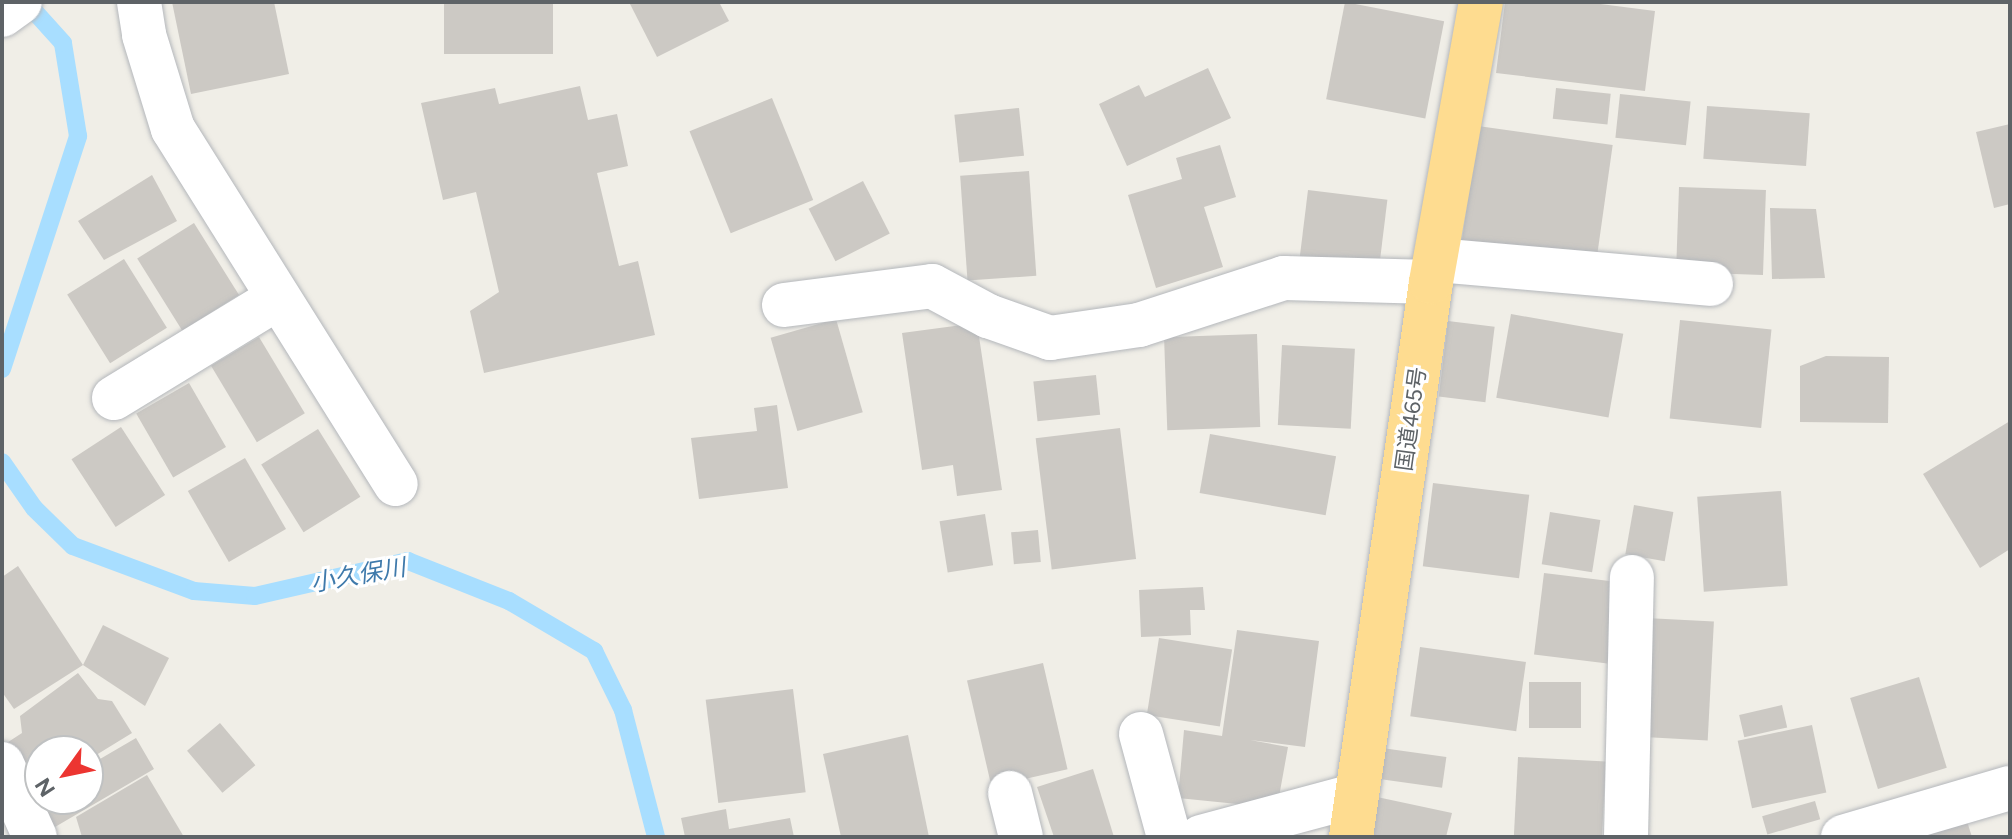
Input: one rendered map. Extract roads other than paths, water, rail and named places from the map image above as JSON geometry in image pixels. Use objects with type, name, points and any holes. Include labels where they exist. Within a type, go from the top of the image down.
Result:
[{"type":"highway","name":"国道465号","points":[[1352,817],[1434,271],[1481,2]]},
{"type":"street","points":[[2,15],[20,2]]},
{"type":"street","points":[[139,2],[144,35],[173,129],[396,484]]},
{"type":"street","points":[[784,305],[932,286],[988,316],[1050,338],[1139,325],[1284,278],[1434,271],[1711,284]]},
{"type":"street","points":[[114,398],[278,298]]},
{"type":"street","points":[[1626,837],[1632,577]]},
{"type":"street","points":[[1141,734],[1169,837]]},
{"type":"street","points":[[2,764],[35,837]]},
{"type":"street","points":[[1843,837],[2010,788]]},
{"type":"street","points":[[1010,793],[1021,837]]},
{"type":"street","points":[[1201,837],[1352,817]]},
{"type":"waterway","name":"小久保川","points":[[2,369],[78,136],[63,43],[26,2]]},
{"type":"waterway","name":"小久保川","points":[[2,462],[34,508],[73,546],[194,591],[255,596],[408,561],[509,601],[594,651],[623,710],[656,837]]}]
